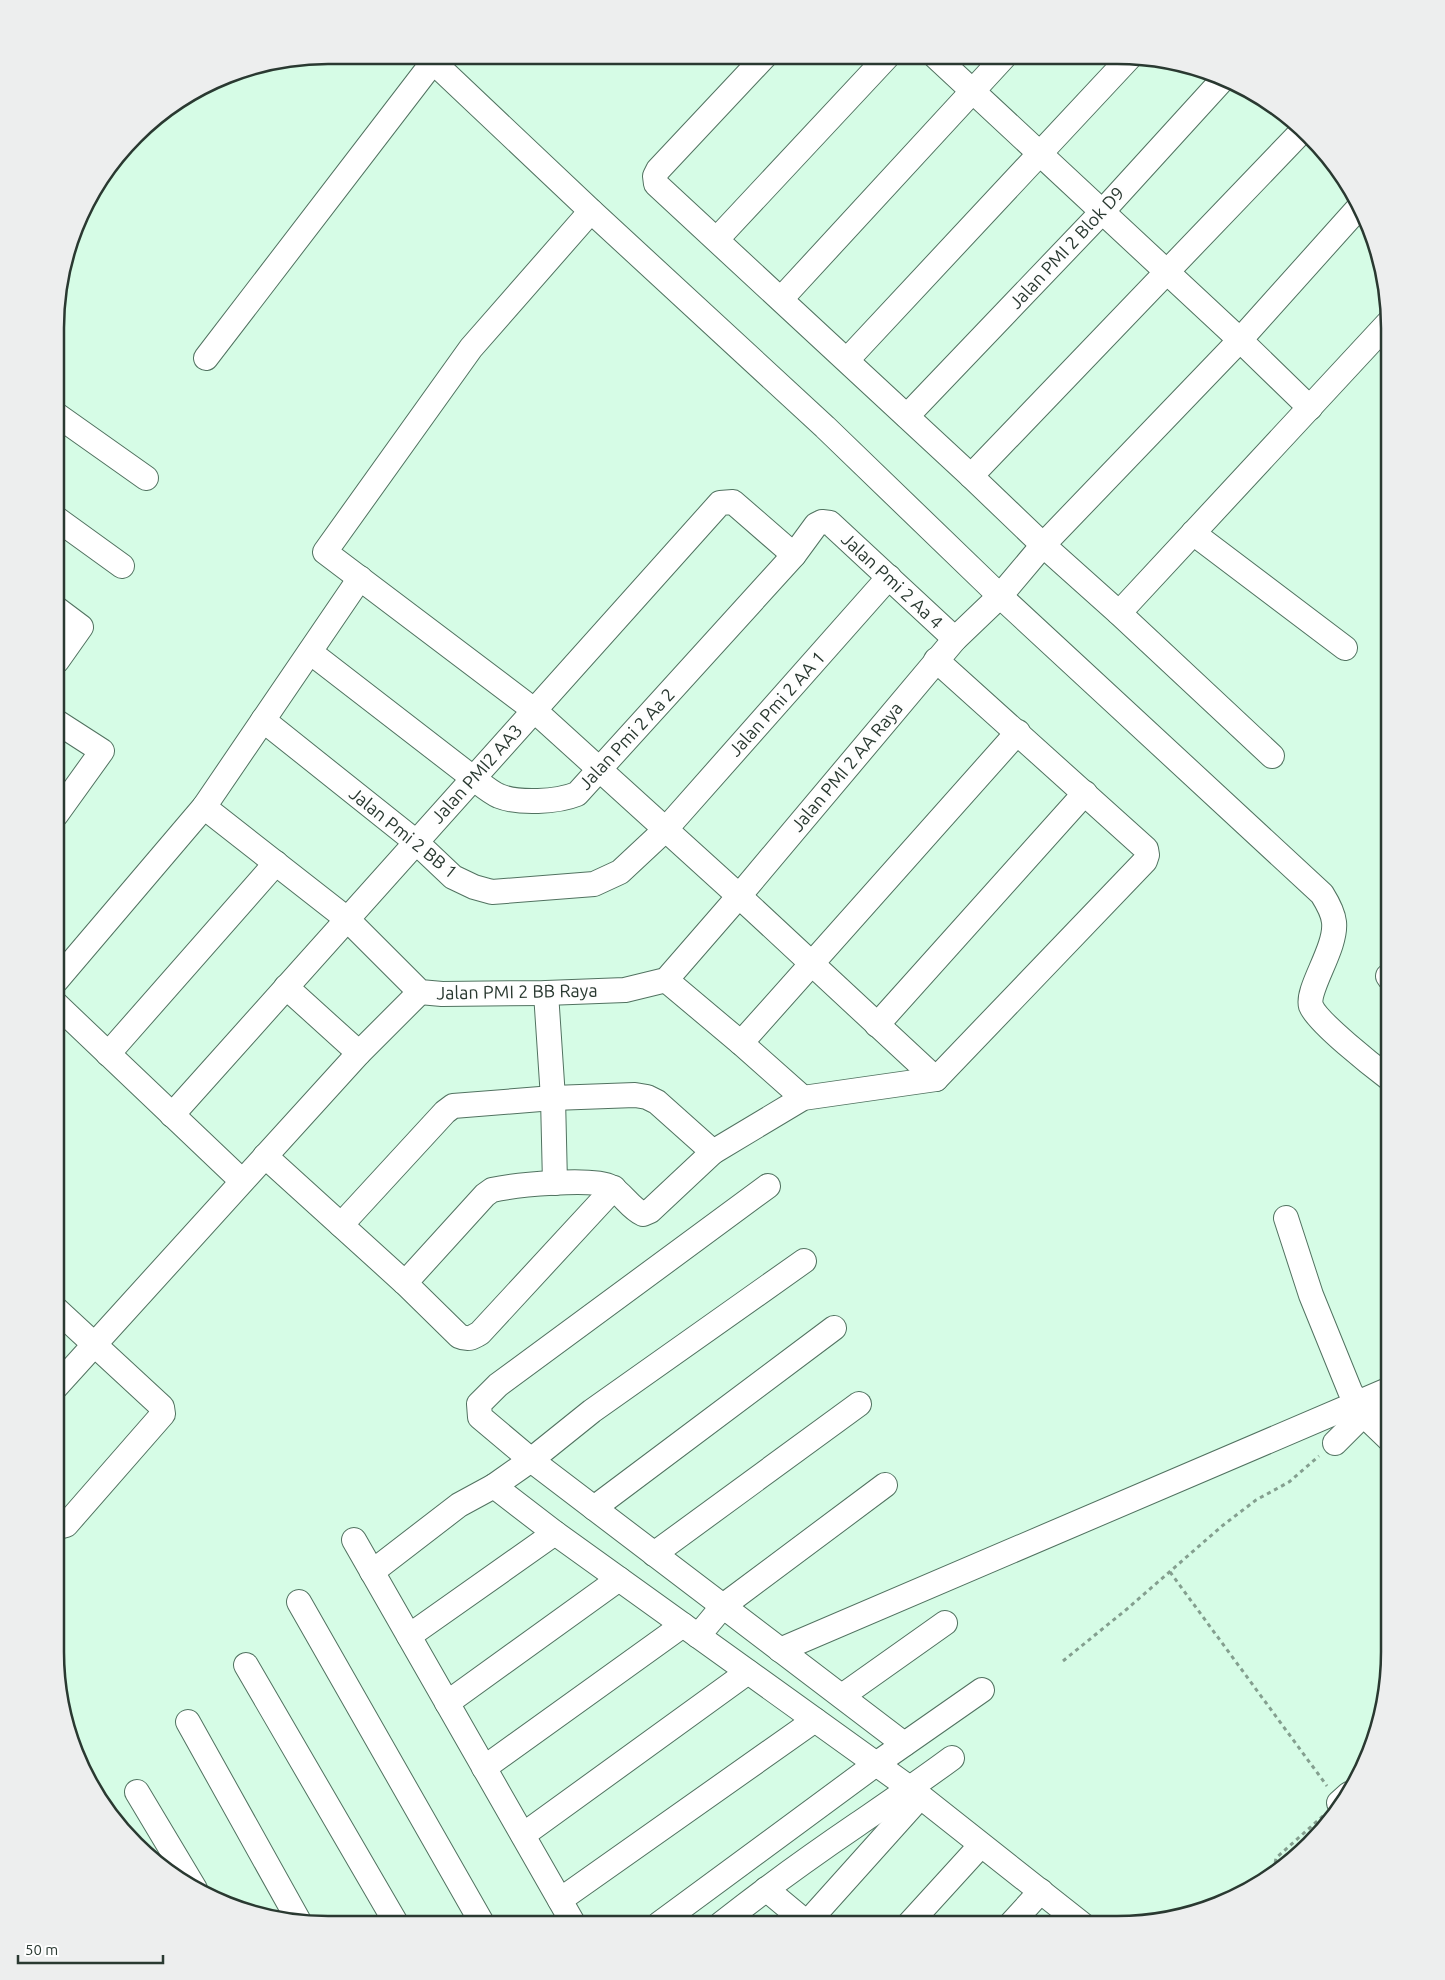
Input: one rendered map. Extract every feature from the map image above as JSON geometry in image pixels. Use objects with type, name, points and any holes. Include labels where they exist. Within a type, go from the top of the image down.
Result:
[{"type":"street","points":[[206,358],[426,64]]},
{"type":"street","points":[[435,64],[824,427],[1000,596],[1322,894],[1334,920],[1334,934],[1328,956],[1310,997],[1312,1006],[1322,1020],[1381,1072]]},
{"type":"street","points":[[757,64],[658,170],[655,176],[656,184],[1272,756]]},
{"type":"street","points":[[717,239],[881,64]]},
{"type":"street","points":[[944,64],[1240,340],[1310,408]]},
{"type":"street","points":[[781,299],[998,64]]},
{"type":"street","points":[[847,360],[1123,64]]},
{"type":"street","name":"Jalan PMI 2 Blok D9","points":[[907,416],[1102,212],[1219,84]]},
{"type":"street","points":[[971,476],[1297,135]]},
{"type":"street","points":[[591,211],[471,348],[325,552],[534,710],[739,896],[936,1079]]},
{"type":"street","name":"Jalan PMI 2 AA Raya","points":[[739,896],[936,660],[1000,596],[1043,545],[1240,340],[1355,212]]},
{"type":"street","points":[[1119,613],[1381,331]]},
{"type":"street","points":[[64,420],[146,478]]},
{"type":"street","name":"Jalan PMI2 AA3","points":[[172,1115],[720,503],[732,502],[794,555]]},
{"type":"street","name":"Jalan Pmi 2 Aa 2","points":[[310,652],[473,778],[498,795],[515,800],[564,799],[577,794],[600,770],[794,555],[816,525],[826,521],[830,523]]},
{"type":"street","name":"Jalan Pmi 2 Aa 4","points":[[830,523],[955,639]]},
{"type":"street","points":[[64,524],[122,566]]},
{"type":"street","points":[[1193,533],[1345,648]]},
{"type":"street","name":"Jalan Pmi 2 AA 1","points":[[665,830],[890,577]]},
{"type":"street","points":[[64,972],[204,807],[360,578]]},
{"type":"street","points":[[64,615],[81,627],[64,651]]},
{"type":"street","points":[[406,1283],[485,1195],[492,1190],[555,1183],[602,1183],[614,1188],[637,1212],[643,1214],[650,1211],[712,1152],[803,1098],[936,1079],[1145,861],[1147,855],[1146,848],[936,660]]},
{"type":"street","name":"Jalan Pmi 2 BB 1","points":[[263,720],[416,842],[453,877],[474,887],[492,892],[594,884],[620,872],[665,830]]},
{"type":"street","points":[[64,727],[102,752],[64,803]]},
{"type":"street","points":[[741,1043],[1018,732]]},
{"type":"street","points":[[877,1025],[1085,793]]},
{"type":"street","name":"Jalan PMI 2 BB Raya","points":[[204,807],[347,919],[420,992],[442,994],[546,993],[625,990],[666,980]]},
{"type":"street","points":[[108,1054],[276,863]]},
{"type":"street","points":[[739,896],[666,980],[803,1098]]},
{"type":"street","points":[[286,987],[359,1052]]},
{"type":"street","points":[[64,1379],[359,1052],[420,992]]},
{"type":"street","points":[[546,993],[553,1098],[555,1183]]},
{"type":"street","points":[[64,1012],[242,1181]]},
{"type":"street","points":[[341,1225],[445,1112],[453,1106],[553,1098],[635,1095],[647,1097],[657,1102],[712,1152]]},
{"type":"street","points":[[265,1156],[406,1283],[460,1336],[466,1339],[473,1338],[480,1333],[614,1188]]},
{"type":"street","points":[[768,1186],[498,1385],[479,1404],[480,1417],[531,1460],[904,1744]]},
{"type":"street","points":[[1286,1218],[1311,1295],[1350,1391],[1364,1415],[1381,1431]]},
{"type":"street","points":[[372,1572],[459,1505],[494,1486],[531,1460],[592,1411],[804,1261]]},
{"type":"street","points":[[64,1317],[162,1407],[163,1414],[64,1526]]},
{"type":"street","points":[[594,1508],[834,1328]]},
{"type":"street","points":[[780,1650],[1381,1393]]},
{"type":"street","points":[[1335,1443],[1381,1398]]},
{"type":"street","points":[[654,1554],[859,1404]]},
{"type":"street","points":[[484,1768],[691,1630],[886,1485]]},
{"type":"street","points":[[494,1486],[555,1533],[916,1793],[1072,1916]]},
{"type":"street","points":[[409,1636],[555,1533]]},
{"type":"street","points":[[354,1540],[569,1916]]},
{"type":"street","points":[[447,1703],[619,1579]]},
{"type":"street","points":[[299,1602],[478,1916]]},
{"type":"street","points":[[842,1696],[945,1623]]},
{"type":"street","points":[[246,1665],[392,1916]]},
{"type":"street","points":[[523,1835],[748,1672]]},
{"type":"street","points":[[670,1916],[876,1764],[982,1690]]},
{"type":"street","points":[[560,1900],[815,1720]]},
{"type":"street","points":[[188,1722],[295,1914]]},
{"type":"street","points":[[815,1916],[916,1793],[952,1758]]},
{"type":"street","points":[[137,1792],[187,1876]]},
{"type":"street","points":[[731,1916],[858,1824],[916,1793]]},
{"type":"street","points":[[916,1916],[981,1845]]},
{"type":"street","points":[[766,1889],[798,1916]]},
{"type":"street","points":[[1018,1916],[1041,1892]]},
{"type":"path","points":[[1063,1661],[1222,1526],[1256,1500],[1289,1482],[1335,1443]]},
{"type":"path","points":[[1170,1572],[1341,1794]]},
{"type":"path","points":[[1275,1864],[1276,1858],[1328,1812]]}]
